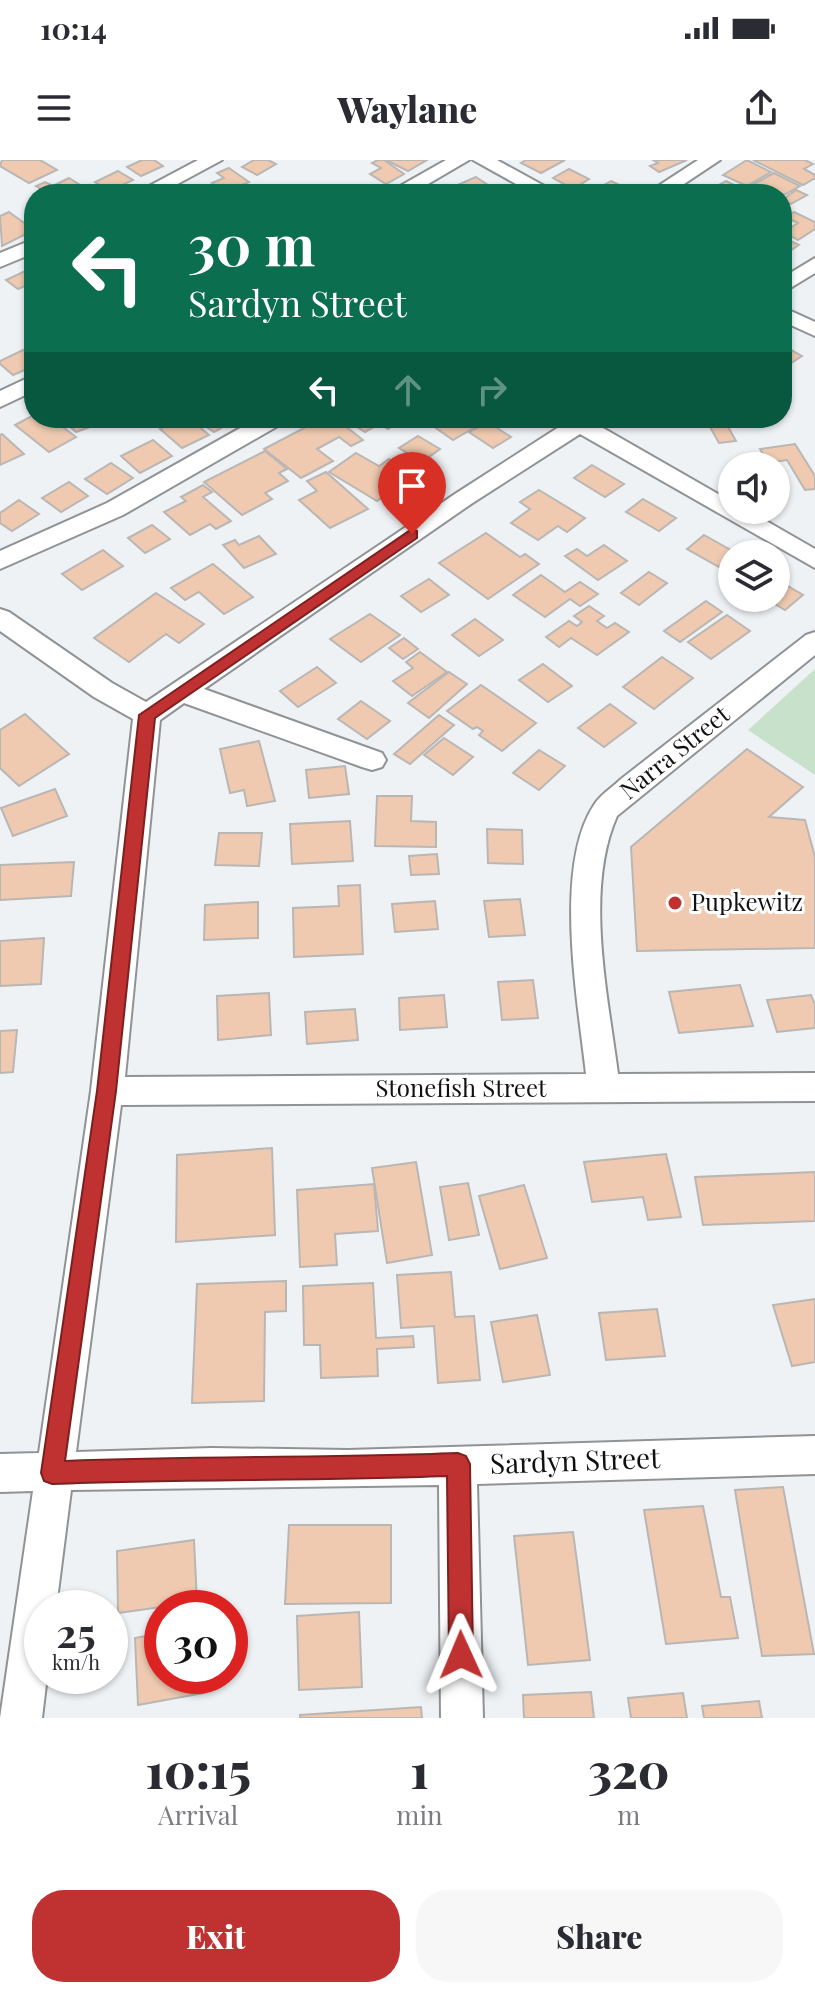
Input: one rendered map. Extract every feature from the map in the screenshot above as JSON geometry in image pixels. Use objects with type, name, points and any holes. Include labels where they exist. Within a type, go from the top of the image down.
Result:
[{"type":"street","points":[[164,184],[213,160]]},
{"type":"street","points":[[415,184],[460,160]]},
{"type":"street","points":[[482,160],[529,184]]},
{"type":"street","points":[[672,184],[711,160]]},
{"type":"street","points":[[0,261],[24,250]]},
{"type":"street","points":[[792,280],[815,264]]},
{"type":"street","points":[[792,318],[815,330]]},
{"type":"street","points":[[0,400],[24,387]]},
{"type":"street","points":[[0,561],[115,509],[257,428]]},
{"type":"street","points":[[147,715],[463,499],[573,428]]},
{"type":"street","points":[[596,428],[815,560]]},
{"type":"street","points":[[0,618],[103,690],[147,715]]},
{"type":"street","name":"Narra Street","points":[[604,1088],[589,959],[586,901],[591,849],[604,812],[631,787],[815,641]]},
{"type":"street","points":[[182,692],[372,760]]},
{"type":"street","points":[[21,1718],[52,1473],[107,1091],[147,715]]},
{"type":"street","name":"Stonefish Street","points":[[107,1091],[815,1087]]},
{"type":"street","name":"Sardyn Street","points":[[0,1473],[212,1467],[348,1469],[815,1455]]},
{"type":"street","points":[[458,1464],[462,1718]]},
{"type":"green space","points":[[815,669],[815,775],[748,730]]},
{"type":"building","points":[[2,160],[40,160],[57,170],[29,183],[0,166]]},
{"type":"building","points":[[142,160],[154,160],[163,166],[141,176],[127,167]]},
{"type":"building","points":[[254,160],[268,160],[276,164],[257,175],[242,167]]},
{"type":"building","points":[[384,160],[404,174],[386,184],[370,174],[381,168],[372,163]]},
{"type":"building","points":[[386,160],[427,160],[408,171]]},
{"type":"building","points":[[526,160],[565,160],[541,173],[521,163]]},
{"type":"building","points":[[653,160],[687,160],[659,172],[650,166],[658,163]]},
{"type":"building","points":[[747,160],[771,172],[750,184],[743,184],[723,175]]},
{"type":"building","points":[[753,160],[805,160],[813,164],[804,169],[815,178],[803,185]]},
{"type":"building","points":[[229,168],[249,182],[214,184],[224,178],[217,173]]},
{"type":"building","points":[[569,169],[589,179],[581,184],[564,184],[553,178]]},
{"type":"building","points":[[118,171],[133,180],[125,184],[95,182]]},
{"type":"building","points":[[774,173],[800,186],[792,190],[792,184],[754,184]]},
{"type":"building","points":[[476,177],[486,184],[460,184]]},
{"type":"building","points":[[69,178],[79,184],[57,184]]},
{"type":"building","points":[[796,190],[807,195],[792,203],[792,193]]},
{"type":"building","points":[[9,212],[24,223],[24,235],[2,246],[0,216]]},
{"type":"building","points":[[792,213],[815,222],[815,229],[798,240],[792,237],[792,227],[798,223],[792,220]]},
{"type":"building","points":[[24,272],[24,286],[18,289],[6,280]]},
{"type":"building","points":[[792,350],[802,356],[792,362]]},
{"type":"building","points":[[24,351],[24,370],[13,375],[0,361]]},
{"type":"building","points":[[24,420],[24,428],[64,428],[76,437],[49,452],[15,425]]},
{"type":"building","points":[[201,428],[209,435],[182,448],[160,429]]},
{"type":"building","points":[[304,428],[348,428],[363,440],[351,446],[339,437],[317,449],[333,461],[301,478],[264,449]]},
{"type":"building","points":[[436,428],[474,428],[453,440]]},
{"type":"building","points":[[477,428],[497,428],[511,437],[493,448],[469,432]]},
{"type":"building","points":[[711,428],[729,428],[736,441],[719,443]]},
{"type":"building","points":[[0,435],[24,454],[0,465]]},
{"type":"building","points":[[418,436],[440,449],[422,462],[399,448]]},
{"type":"building","points":[[153,440],[172,456],[140,473],[121,456]]},
{"type":"building","points":[[795,444],[815,476],[815,489],[805,490],[790,465],[790,452],[762,452],[760,449]]},
{"type":"building","points":[[265,451],[287,469],[279,473],[288,481],[265,493],[272,499],[242,515],[204,482]]},
{"type":"building","points":[[356,453],[379,466],[389,459],[406,469],[387,482],[396,487],[377,501],[329,472]]},
{"type":"building","points":[[111,463],[133,478],[107,494],[85,479]]},
{"type":"building","points":[[592,465],[624,484],[605,497],[574,478]]},
{"type":"building","points":[[326,472],[368,509],[330,528],[299,500],[317,491],[307,481]]},
{"type":"building","points":[[418,473],[439,486],[418,501],[397,488]]},
{"type":"building","points":[[69,482],[88,496],[61,512],[42,498]]},
{"type":"building","points":[[203,485],[212,492],[203,497],[231,521],[216,529],[210,524],[190,535],[164,512],[186,501],[181,497]]},
{"type":"building","points":[[539,490],[585,518],[567,532],[558,526],[538,540],[511,523],[530,509],[520,502]]},
{"type":"building","points":[[643,499],[676,518],[659,531],[626,512]]},
{"type":"building","points":[[19,500],[39,514],[12,531],[0,523],[0,513]]},
{"type":"building","points":[[152,525],[170,539],[145,553],[128,538]]},
{"type":"building","points":[[486,533],[520,557],[525,554],[539,564],[488,599],[439,563]]},
{"type":"building","points":[[704,535],[718,543],[718,566],[687,549]]},
{"type":"building","points":[[259,536],[276,554],[244,568],[223,545],[235,540],[239,545]]},
{"type":"building","points":[[604,545],[627,561],[598,580],[565,556],[577,549],[587,556]]},
{"type":"building","points":[[103,550],[123,566],[82,590],[62,574]]},
{"type":"building","points":[[213,564],[253,597],[224,614],[199,592],[185,600],[171,588]]},
{"type":"building","points":[[649,572],[667,583],[639,605],[621,593]]},
{"type":"building","points":[[541,575],[565,592],[580,582],[598,594],[580,606],[570,599],[545,617],[513,595]]},
{"type":"building","points":[[429,579],[449,595],[421,612],[401,596]]},
{"type":"building","points":[[790,587],[803,595],[790,606]]},
{"type":"building","points":[[156,593],[204,624],[179,643],[166,634],[129,662],[94,638]]},
{"type":"building","points":[[706,601],[722,612],[680,642],[664,631]]},
{"type":"building","points":[[589,606],[604,616],[597,621],[607,628],[615,623],[629,632],[597,655],[571,638],[559,647],[546,637],[569,621],[577,626],[582,622],[574,616]]},
{"type":"building","points":[[370,614],[400,635],[361,662],[330,639]]},
{"type":"building","points":[[727,615],[750,631],[711,659],[688,642]]},
{"type":"building","points":[[475,619],[503,640],[479,656],[452,635]]},
{"type":"building","points":[[404,638],[418,649],[403,659],[389,648]]},
{"type":"building","points":[[420,652],[447,672],[412,696],[393,681],[413,668],[406,662]]},
{"type":"building","points":[[662,657],[693,678],[654,709],[623,687]]},
{"type":"building","points":[[543,664],[572,686],[548,702],[519,680]]},
{"type":"building","points":[[317,667],[336,683],[298,707],[280,691]]},
{"type":"building","points":[[449,672],[467,684],[429,718],[408,703]]},
{"type":"building","points":[[481,685],[536,723],[502,751],[479,735],[483,731],[477,727],[473,729],[447,711]]},
{"type":"building","points":[[361,701],[390,721],[367,739],[338,719]]},
{"type":"building","points":[[610,704],[636,723],[604,747],[578,728]]},
{"type":"building","points":[[25,714],[69,754],[19,786],[0,768],[0,730]]},
{"type":"building","points":[[439,715],[454,725],[410,764],[394,754]]},
{"type":"building","points":[[444,738],[473,757],[453,775],[424,755]]},
{"type":"building","points":[[259,741],[275,801],[247,806],[244,790],[230,793],[220,749]]},
{"type":"building","points":[[747,749],[803,787],[769,817],[805,820],[815,857],[815,948],[637,951],[631,847]]},
{"type":"building","points":[[539,750],[565,766],[539,790],[513,773]]},
{"type":"building","points":[[345,766],[349,794],[309,798],[306,770]]},
{"type":"building","points":[[55,789],[67,816],[13,836],[1,808]]},
{"type":"building","points":[[377,796],[412,796],[411,821],[436,822],[436,847],[375,846]]},
{"type":"building","points":[[350,821],[353,861],[292,864],[290,824]]},
{"type":"building","points":[[487,829],[522,830],[523,864],[488,863]]},
{"type":"building","points":[[219,833],[262,833],[259,866],[215,865]]},
{"type":"building","points":[[437,854],[439,874],[411,875],[409,856]]},
{"type":"building","points":[[74,862],[71,896],[0,900],[0,865]]},
{"type":"building","points":[[360,885],[363,954],[294,957],[293,908],[339,906],[338,886]]},
{"type":"building","points":[[520,899],[525,935],[489,937],[484,901]]},
{"type":"building","points":[[435,901],[438,929],[395,932],[392,904]]},
{"type":"building","points":[[258,902],[258,938],[204,940],[205,905]]},
{"type":"building","points":[[44,938],[41,984],[0,986],[0,941]]},
{"type":"building","points":[[533,980],[538,1018],[502,1020],[498,982]]},
{"type":"building","points":[[740,985],[753,1026],[679,1033],[669,992]]},
{"type":"building","points":[[269,993],[271,1035],[218,1040],[217,996]]},
{"type":"building","points":[[444,995],[447,1027],[400,1030],[399,998]]},
{"type":"building","points":[[811,995],[815,1005],[815,1028],[777,1032],[767,1000]]},
{"type":"building","points":[[355,1009],[358,1040],[307,1044],[305,1012]]},
{"type":"building","points":[[17,1030],[13,1072],[0,1073],[0,1031]]},
{"type":"building","points":[[272,1148],[275,1235],[176,1242],[177,1155]]},
{"type":"building","points":[[666,1154],[681,1217],[648,1220],[643,1197],[592,1202],[584,1162]]},
{"type":"building","points":[[416,1162],[432,1255],[387,1263],[372,1168]]},
{"type":"building","points":[[815,1172],[815,1221],[703,1225],[695,1177]]},
{"type":"building","points":[[468,1183],[479,1235],[449,1240],[440,1187]]},
{"type":"building","points":[[374,1184],[378,1231],[335,1234],[337,1265],[300,1267],[297,1190]]},
{"type":"building","points":[[524,1185],[547,1258],[500,1269],[479,1196]]},
{"type":"building","points":[[451,1272],[455,1317],[474,1316],[480,1380],[438,1383],[434,1326],[401,1328],[397,1275]]},
{"type":"building","points":[[286,1281],[286,1311],[265,1312],[264,1401],[192,1403],[197,1284]]},
{"type":"building","points":[[373,1283],[376,1338],[413,1336],[414,1347],[377,1349],[378,1376],[321,1378],[320,1345],[304,1345],[303,1286]]},
{"type":"building","points":[[815,1299],[815,1362],[792,1366],[773,1305]]},
{"type":"building","points":[[657,1309],[665,1356],[606,1360],[599,1313]]},
{"type":"building","points":[[537,1315],[550,1375],[503,1382],[491,1322]]},
{"type":"building","points":[[783,1487],[814,1654],[762,1656],[735,1490]]},
{"type":"building","points":[[703,1506],[721,1597],[730,1597],[738,1638],[666,1644],[644,1510]]},
{"type":"building","points":[[289,1525],[391,1525],[391,1603],[285,1604]]},
{"type":"building","points":[[573,1532],[590,1660],[528,1665],[514,1536]]},
{"type":"building","points":[[194,1540],[196,1590],[144,1590],[144,1609],[128,1612],[128,1590],[118,1590],[117,1551]]},
{"type":"building","points":[[359,1612],[362,1687],[299,1690],[297,1616]]},
{"type":"building","points":[[144,1636],[144,1694],[198,1694],[138,1705],[135,1638]]},
{"type":"building","points":[[591,1692],[594,1718],[524,1718],[523,1695]]},
{"type":"building","points":[[683,1693],[687,1718],[631,1718],[628,1698]]},
{"type":"building","points":[[759,1701],[762,1718],[704,1718],[702,1706]]},
{"type":"building","points":[[421,1707],[422,1718],[300,1718],[300,1715]]},
{"type":"place","name":"Pupkewitz","points":[[675,903]]},
{"type":"route","points":[[412,534],[147,715],[107,1091],[52,1473],[212,1467],[348,1469],[458,1464],[461,1655]]}]
